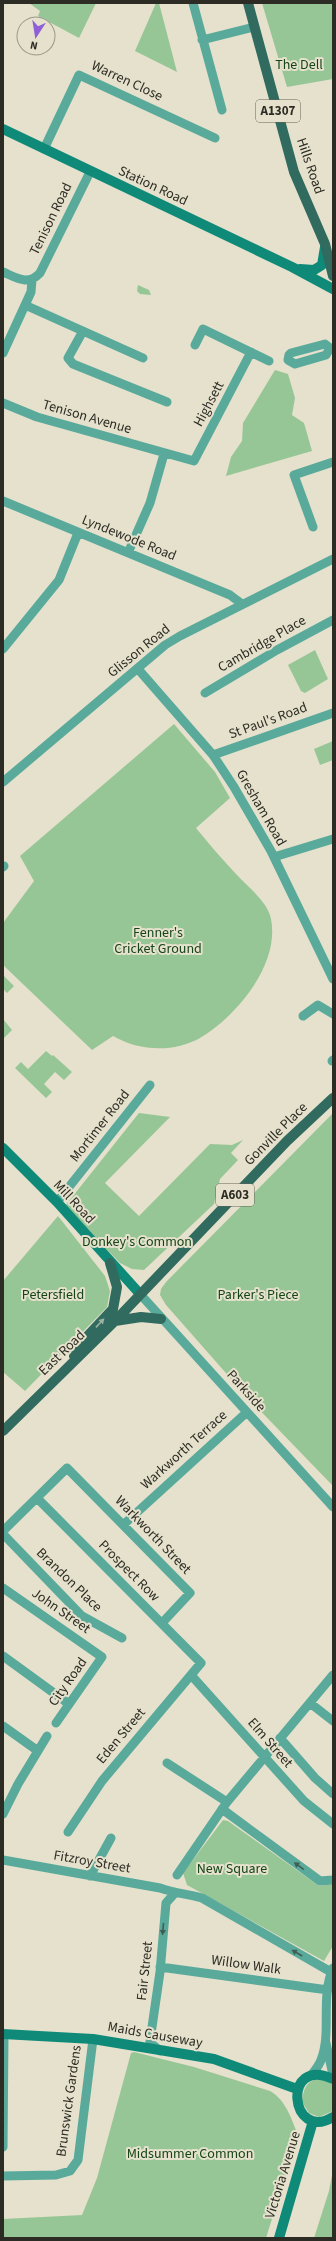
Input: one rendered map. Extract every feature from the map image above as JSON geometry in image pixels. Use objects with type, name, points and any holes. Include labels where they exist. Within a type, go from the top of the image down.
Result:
[{"type":"main road","name":"Hills Road","points":[[248,3],[294,172],[325,244],[333,276]]},
{"type":"main road","name":"Hills Road","points":[[325,244],[333,252]]},
{"type":"main road","name":"Gonville Place","points":[[140,1294],[287,1141],[333,1098]]},
{"type":"main road","points":[[69,1365],[81,1343],[113,1310],[117,1286],[110,1263]]},
{"type":"main road","name":"East Road","points":[[3,1431],[115,1321],[140,1294]]},
{"type":"main road","points":[[115,1321],[141,1317],[161,1319]]},
{"type":"street","points":[[193,3],[222,110]]},
{"type":"street","points":[[202,40],[254,26]]},
{"type":"street","name":"Warren Close","points":[[44,149],[79,74],[215,138]]},
{"type":"street","name":"Station Road","points":[[3,129],[90,172],[292,267],[333,289]]},
{"type":"street","name":"Tenison Road","points":[[4,350],[32,292],[34,279],[47,262],[90,172]]},
{"type":"street","points":[[325,244],[333,258]]},
{"type":"street","name":"Station Road","points":[[292,267],[311,270],[319,267],[325,258],[325,244]]},
{"type":"street","points":[[3,272],[19,280],[34,279]]},
{"type":"street","points":[[319,281],[327,280],[333,276]]},
{"type":"street","points":[[25,306],[143,358]]},
{"type":"street","points":[[195,345],[203,329],[269,361]]},
{"type":"street","points":[[83,331],[68,358],[73,364],[167,402]]},
{"type":"street","name":"Highsett","points":[[186,459],[194,461],[252,352]]},
{"type":"street","name":"Tenison Avenue","points":[[3,403],[37,417],[186,459]]},
{"type":"street","points":[[128,553],[150,503],[164,454]]},
{"type":"street","points":[[313,527],[294,475],[333,462]]},
{"type":"street","name":"Lyndewode Road","points":[[3,501],[230,595],[242,604]]},
{"type":"street","points":[[3,649],[59,580],[78,533]]},
{"type":"street","name":"Glisson Road","points":[[3,782],[165,645],[242,604],[333,559]]},
{"type":"street","name":"Cambridge Place","points":[[205,693],[277,650],[333,620]]},
{"type":"street","name":"Gresham Road","points":[[138,669],[213,755],[234,787],[274,857],[304,916],[333,979]]},
{"type":"street","name":"St Paul's Road","points":[[213,755],[333,713]]},
{"type":"street","points":[[274,857],[333,839]]},
{"type":"street","points":[[303,1016],[318,1005],[333,1014]]},
{"type":"street","name":"Mortimer Road","points":[[56,1202],[150,1085]]},
{"type":"street","name":"Mill Road","points":[[3,1148],[56,1202],[110,1263],[140,1294]]},
{"type":"street","name":"Parkside","points":[[140,1294],[246,1413],[333,1506]]},
{"type":"street","name":"Warkworth Terrace","points":[[123,1525],[246,1413]]},
{"type":"street","name":"Warkworth Street","points":[[37,1498],[67,1468],[190,1593],[162,1623]]},
{"type":"street","points":[[3,1532],[37,1498]]},
{"type":"street","name":"Prospect Row","points":[[37,1498],[201,1663]]},
{"type":"street","name":"Brandon Place","points":[[3,1532],[82,1616],[122,1638]]},
{"type":"street","name":"John Street","points":[[3,1588],[102,1657]]},
{"type":"street","points":[[3,1656],[69,1704]]},
{"type":"street","name":"City Road","points":[[56,1723],[102,1657]]},
{"type":"street","name":"Eden Street","points":[[68,1832],[102,1781],[201,1663]]},
{"type":"street","name":"Elm Street","points":[[191,1675],[304,1801],[333,1824]]},
{"type":"street","points":[[177,1875],[224,1806],[264,1756],[333,1675]]},
{"type":"street","points":[[310,1703],[333,1721]]},
{"type":"street","points":[[3,1726],[38,1751]]},
{"type":"street","points":[[3,1814],[47,1736]]},
{"type":"street","points":[[280,1738],[315,1778],[333,1794]]},
{"type":"street","points":[[167,1764],[224,1806],[320,1881],[333,1880]]},
{"type":"street","points":[[90,1876],[111,1838]]},
{"type":"street","name":"Fitzroy Street","points":[[3,1860],[160,1888],[174,1894]]},
{"type":"street","points":[[174,1894],[185,1894],[202,1898],[332,1970],[324,2015],[325,2042],[333,2075]]},
{"type":"street","name":"Fair Street","points":[[160,2051],[150,2042],[160,1967],[166,1902],[174,1894]]},
{"type":"street","name":"Willow Walk","points":[[160,1967],[328,1990]]},
{"type":"street","points":[[3,2034],[3,2147]]},
{"type":"street","name":"Maids Causeway","points":[[3,2034],[92,2039],[225,2062],[298,2089]]},
{"type":"street","name":"Brunswick Gardens","points":[[3,2176],[56,2175],[70,2171],[78,2160],[92,2039]]},
{"type":"street","points":[[325,2042],[320,2062],[311,2076],[303,2081],[298,2089],[296,2102],[303,2115],[313,2120],[326,2120],[333,2117]]},
{"type":"street","points":[[311,2076],[324,2075],[333,2079]]},
{"type":"street","name":"Victoria Avenue","points":[[279,2238],[313,2120]]},
{"type":"green space","points":[[29,3],[96,3],[79,38],[56,26],[56,16],[38,16],[40,11]]},
{"type":"green space","points":[[156,3],[159,3],[177,72],[135,51]]},
{"type":"green space","name":"The Dell","points":[[262,3],[333,3],[333,79],[287,87]]},
{"type":"green space","points":[[138,285],[149,290],[151,295],[140,294],[137,291]]},
{"type":"green space","points":[[275,370],[288,374],[295,398],[292,415],[304,423],[312,451],[226,476],[231,457],[242,441],[243,423]]},
{"type":"green space","points":[[315,650],[328,679],[305,693],[301,691],[288,665]]},
{"type":"green space","name":"Fenner's Cricket Ground","points":[[174,724],[215,772],[230,798],[196,828],[257,895],[266,907],[271,919],[272,936],[269,953],[262,971],[253,987],[241,1003],[214,1028],[200,1038],[179,1046],[156,1048],[134,1045],[113,1036],[92,1050],[3,965],[3,923],[34,881],[20,856]]},
{"type":"green space","points":[[333,741],[333,760],[320,765],[314,749]]},
{"type":"green space","points":[[3,975],[14,986],[7,993],[3,989]]},
{"type":"green space","points":[[3,1019],[12,1030],[3,1039]]},
{"type":"green space","points":[[46,1051],[52,1056],[53,1055],[72,1072],[64,1080],[55,1072],[44,1084],[52,1092],[46,1098],[15,1068],[21,1062],[28,1069]]},
{"type":"green space","name":"Donkey's Common","points":[[139,1113],[170,1117],[105,1183],[139,1216],[210,1144],[232,1145],[243,1140],[231,1153],[238,1160],[220,1179],[214,1204],[144,1270],[132,1269],[120,1263],[65,1206]]},
{"type":"green space","name":"Parker's Piece","points":[[333,1113],[333,1486],[247,1397],[166,1305],[160,1295],[161,1289],[166,1282]]},
{"type":"green space","name":"Petersfield","points":[[58,1216],[105,1276],[110,1291],[107,1307],[25,1391],[3,1372],[3,1281]]},
{"type":"green space","name":"New Square","points":[[223,1820],[228,1821],[319,1886],[333,1884],[333,1946],[324,1961],[187,1885],[183,1873]]},
{"type":"green space","name":"Midsummer Common","points":[[134,2052],[194,2067],[270,2091],[284,2104],[298,2135],[266,2238],[3,2238],[3,2219],[82,2215],[97,2178],[131,2053]]},
{"type":"green space","points":[[320,2079],[333,2084],[333,2111],[319,2117],[309,2113],[302,2102],[306,2086],[315,2080]]},
{"type":"green space","points":[[333,2170],[333,2238],[314,2238],[329,2191]]}]
